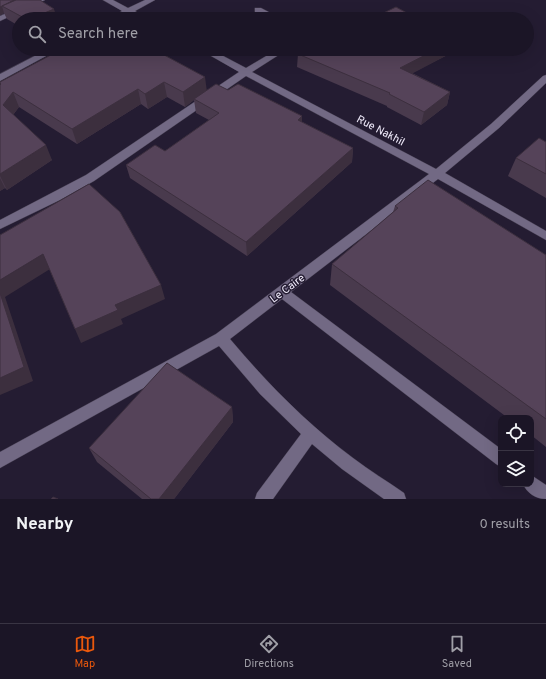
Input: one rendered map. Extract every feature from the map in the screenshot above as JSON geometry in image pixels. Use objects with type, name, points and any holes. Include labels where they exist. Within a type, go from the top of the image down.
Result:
[{"type":"street","points":[[15,12],[41,0]]},
{"type":"street","points":[[107,0],[128,11],[150,0]]},
{"type":"street","points":[[258,10],[262,12]]},
{"type":"street","points":[[0,19],[12,13]]},
{"type":"street","points":[[0,78],[42,56]]},
{"type":"street","name":"Rue Nakhil","points":[[217,56],[437,174],[546,236]]},
{"type":"street","points":[[0,225],[90,178],[247,71],[272,56]]},
{"type":"street","name":"Le Caire","points":[[0,460],[221,338],[437,174],[495,126],[546,78]]},
{"type":"street","points":[[282,292],[450,419],[498,458]]},
{"type":"street","points":[[221,338],[247,371],[311,433],[348,464],[398,499]]},
{"type":"street","points":[[263,499],[311,433]]},
{"type":"street","points":[[534,485],[546,495]]},
{"type":"building","points":[[0,0],[14,0],[0,7]]},
{"type":"building","points":[[16,0],[40,0],[54,9],[47,12],[13,12],[2,6]]},
{"type":"building","points":[[396,7],[405,12],[386,12]]},
{"type":"building","points":[[49,56],[166,56],[205,77],[183,92],[164,82],[145,94],[138,89],[72,129],[13,92],[3,105],[46,145],[0,174],[0,82]]},
{"type":"building","points":[[303,56],[423,56],[400,68],[450,92],[424,112],[389,94],[390,93]]},
{"type":"building","points":[[216,84],[228,90],[238,84],[302,116],[298,120],[353,148],[246,242],[126,165],[155,145],[165,151],[219,113],[194,99]]},
{"type":"building","points":[[539,138],[546,142],[546,174],[516,158]]},
{"type":"building","points":[[428,180],[546,255],[546,419],[332,264],[398,208],[395,206]]},
{"type":"building","points":[[89,184],[120,212],[161,285],[115,305],[118,310],[75,329],[43,254],[0,280],[0,235]]},
{"type":"building","points":[[0,293],[24,367],[0,378]]},
{"type":"building","points":[[167,363],[232,407],[159,499],[151,499],[89,448]]}]
